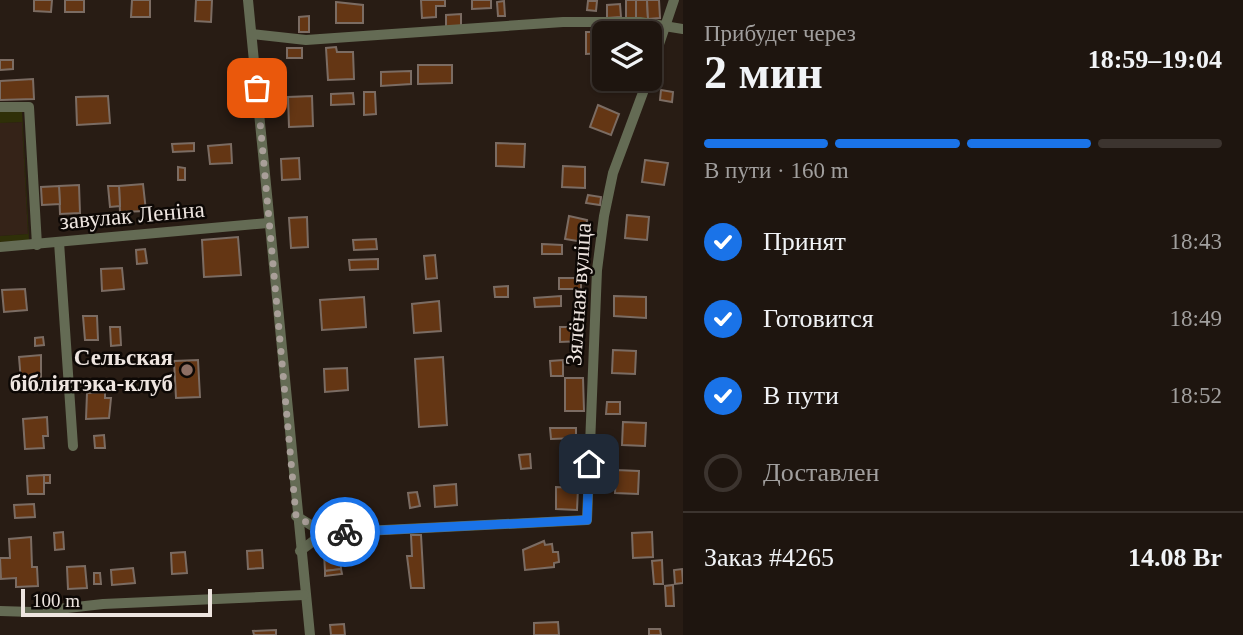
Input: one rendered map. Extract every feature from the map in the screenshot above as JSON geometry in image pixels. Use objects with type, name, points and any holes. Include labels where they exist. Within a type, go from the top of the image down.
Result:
[{"type":"street","points":[[248,0],[296,516],[310,635]]},
{"type":"street","name":"Зялёная вуліца","points":[[662,39],[674,0]]},
{"type":"street","points":[[252,34],[306,40],[563,22],[683,29]]},
{"type":"street","name":"Зялёная вуліца","points":[[324,533],[587,520],[597,270],[604,216],[613,173],[643,91]]},
{"type":"street","points":[[0,107],[29,107],[37,245]]},
{"type":"street","name":"завулак Леніна","points":[[0,247],[268,223]]},
{"type":"street","points":[[59,242],[73,446]]},
{"type":"street","points":[[296,516],[324,533],[300,551]]},
{"type":"street","points":[[0,611],[32,612],[103,604],[304,595]]},
{"type":"shaded area","points":[[0,110],[22,110],[29,240],[0,242],[0,236],[28,234],[22,122],[0,123]]},
{"type":"shaded area","points":[[22,122],[28,234],[0,236],[0,123]]},
{"type":"building","points":[[34,0],[52,0],[51,12],[34,11]]},
{"type":"building","points":[[65,0],[84,0],[84,12],[65,12]]},
{"type":"building","points":[[132,0],[150,0],[150,17],[131,17]]},
{"type":"building","points":[[196,0],[212,0],[211,22],[195,21]]},
{"type":"building","points":[[421,0],[445,0],[445,6],[436,6],[436,17],[422,18]]},
{"type":"building","points":[[472,0],[491,0],[491,8],[472,9]]},
{"type":"building","points":[[626,0],[636,0],[636,19],[626,20]]},
{"type":"building","points":[[636,0],[647,0],[648,19],[636,19]]},
{"type":"building","points":[[647,0],[659,0],[660,18],[648,19]]},
{"type":"building","points":[[504,1],[505,16],[498,16],[497,2]]},
{"type":"building","points":[[588,1],[597,1],[596,11],[587,10]]},
{"type":"building","points":[[336,2],[363,5],[363,23],[336,23]]},
{"type":"building","points":[[620,4],[621,17],[607,18],[607,5]]},
{"type":"building","points":[[461,14],[461,27],[446,27],[446,15]]},
{"type":"building","points":[[309,16],[309,32],[299,32],[299,17]]},
{"type":"building","points":[[586,32],[592,32],[592,54],[586,54]]},
{"type":"building","points":[[336,47],[337,52],[353,52],[354,79],[328,80],[326,48]]},
{"type":"building","points":[[287,48],[302,48],[302,58],[287,58]]},
{"type":"building","points":[[0,60],[13,60],[13,69],[0,70]]},
{"type":"building","points":[[418,65],[452,65],[452,83],[418,84]]},
{"type":"building","points":[[411,71],[411,84],[381,86],[381,72]]},
{"type":"building","points":[[33,79],[34,99],[0,100],[0,81]]},
{"type":"building","points":[[662,90],[673,92],[672,102],[660,100]]},
{"type":"building","points":[[364,92],[375,92],[376,114],[364,115]]},
{"type":"building","points":[[353,93],[354,104],[331,105],[331,94]]},
{"type":"building","points":[[108,96],[110,123],[77,125],[76,97]]},
{"type":"building","points":[[312,96],[313,126],[289,127],[288,97]]},
{"type":"building","points":[[598,105],[619,114],[611,135],[590,127]]},
{"type":"building","points":[[194,143],[194,151],[173,152],[172,144]]},
{"type":"building","points":[[496,143],[525,144],[524,167],[496,166]]},
{"type":"building","points":[[231,144],[232,163],[210,164],[208,146]]},
{"type":"building","points":[[299,158],[300,179],[282,180],[281,159]]},
{"type":"building","points":[[645,160],[668,163],[664,185],[642,182]]},
{"type":"building","points":[[563,166],[585,167],[585,188],[562,187]]},
{"type":"building","points":[[178,167],[185,168],[185,180],[178,180]]},
{"type":"building","points":[[143,184],[146,211],[120,212],[119,186]]},
{"type":"building","points":[[79,185],[80,213],[60,214],[59,186]]},
{"type":"building","points":[[59,186],[60,204],[42,205],[41,187]]},
{"type":"building","points":[[108,186],[119,186],[120,206],[110,207]]},
{"type":"building","points":[[588,195],[601,197],[600,205],[586,203]]},
{"type":"building","points":[[627,215],[649,217],[647,240],[625,238]]},
{"type":"building","points":[[569,216],[587,220],[584,242],[565,239]]},
{"type":"building","points":[[307,217],[308,247],[291,248],[289,218]]},
{"type":"building","points":[[238,237],[241,275],[204,277],[202,240]]},
{"type":"building","points":[[376,239],[377,249],[354,250],[353,240]]},
{"type":"building","points":[[542,244],[562,245],[562,254],[542,254]]},
{"type":"building","points":[[145,249],[147,263],[137,264],[136,250]]},
{"type":"building","points":[[435,255],[437,278],[426,279],[424,256]]},
{"type":"building","points":[[378,259],[378,269],[350,270],[349,260]]},
{"type":"building","points":[[122,268],[124,289],[102,291],[101,269]]},
{"type":"building","points":[[559,278],[581,278],[581,289],[559,289]]},
{"type":"building","points":[[508,286],[508,297],[495,297],[494,287]]},
{"type":"building","points":[[25,289],[27,310],[4,312],[2,290]]},
{"type":"building","points":[[561,296],[561,306],[535,307],[534,298]]},
{"type":"building","points":[[614,296],[646,297],[646,318],[614,316]]},
{"type":"building","points":[[364,297],[366,327],[322,330],[320,300]]},
{"type":"building","points":[[439,301],[441,331],[414,333],[412,304]]},
{"type":"building","points":[[83,316],[97,316],[98,340],[85,340]]},
{"type":"building","points":[[110,327],[120,327],[121,345],[111,346]]},
{"type":"building","points":[[560,327],[582,327],[582,341],[560,342]]},
{"type":"building","points":[[43,337],[44,345],[35,346],[35,338]]},
{"type":"building","points":[[613,350],[636,351],[635,374],[612,373]]},
{"type":"building","points":[[41,355],[41,385],[29,386],[28,380],[21,381],[19,357]]},
{"type":"building","points":[[443,357],[447,425],[419,427],[415,359]]},
{"type":"building","points":[[198,360],[200,397],[176,398],[174,361]]},
{"type":"building","points":[[563,360],[563,376],[551,376],[550,361]]},
{"type":"building","points":[[347,368],[348,390],[325,392],[324,369]]},
{"type":"building","points":[[565,378],[583,378],[584,411],[565,411]]},
{"type":"building","points":[[105,392],[105,398],[111,398],[109,418],[86,419],[87,393]]},
{"type":"building","points":[[607,402],[620,402],[620,414],[606,414]]},
{"type":"building","points":[[47,417],[48,436],[43,436],[44,448],[25,449],[23,419]]},
{"type":"building","points":[[623,422],[646,423],[645,446],[622,445]]},
{"type":"building","points":[[550,428],[576,428],[576,438],[551,439]]},
{"type":"building","points":[[104,435],[105,448],[95,448],[94,436]]},
{"type":"building","points":[[613,446],[614,456],[605,457],[604,447]]},
{"type":"building","points":[[530,454],[531,468],[521,469],[519,455]]},
{"type":"building","points":[[616,470],[639,471],[638,494],[615,493]]},
{"type":"building","points":[[44,475],[44,494],[28,494],[27,476]]},
{"type":"building","points":[[44,475],[50,475],[50,483],[44,483]]},
{"type":"building","points":[[456,484],[457,505],[435,507],[434,486]]},
{"type":"building","points":[[556,487],[578,488],[577,510],[556,509]]},
{"type":"building","points":[[417,492],[420,506],[410,508],[408,493]]},
{"type":"building","points":[[34,504],[35,517],[15,518],[14,505]]},
{"type":"building","points":[[63,532],[64,549],[55,550],[54,533]]},
{"type":"building","points":[[652,532],[653,557],[633,558],[632,533]]},
{"type":"building","points":[[411,535],[421,535],[424,588],[411,588],[407,556],[412,556]]},
{"type":"building","points":[[31,537],[32,567],[37,567],[38,586],[16,587],[16,578],[1,579],[0,558],[10,558],[9,539]]},
{"type":"building","points":[[544,541],[545,545],[552,544],[553,552],[558,552],[559,562],[554,563],[554,567],[525,570],[523,550]]},
{"type":"building","points":[[262,550],[263,568],[248,569],[247,551]]},
{"type":"building","points":[[340,551],[341,569],[325,571],[324,553]]},
{"type":"building","points":[[185,552],[187,573],[172,574],[171,553]]},
{"type":"building","points":[[662,560],[663,584],[654,584],[652,561]]},
{"type":"building","points":[[85,566],[87,588],[68,589],[67,567]]},
{"type":"building","points":[[133,568],[135,583],[112,585],[111,570]]},
{"type":"building","points":[[341,569],[342,574],[325,576],[325,571]]},
{"type":"building","points":[[682,569],[683,583],[675,584],[674,570]]},
{"type":"building","points":[[94,573],[100,573],[101,584],[94,584]]},
{"type":"building","points":[[673,585],[674,606],[666,606],[665,586]]},
{"type":"building","points":[[558,622],[559,635],[534,635],[534,623]]},
{"type":"building","points":[[344,624],[345,635],[331,635],[330,625]]},
{"type":"building","points":[[649,629],[660,629],[661,635],[649,635]]},
{"type":"building","points":[[276,630],[276,635],[254,635],[253,631]]},
{"type":"way so far","points":[[257,88],[296,516],[324,533],[345,532]]},
{"type":"place","name":"Сельская бібліятэка-клуб","points":[[187,370]]},
{"type":"route","points":[[345,532],[587,520],[589,464]]}]
